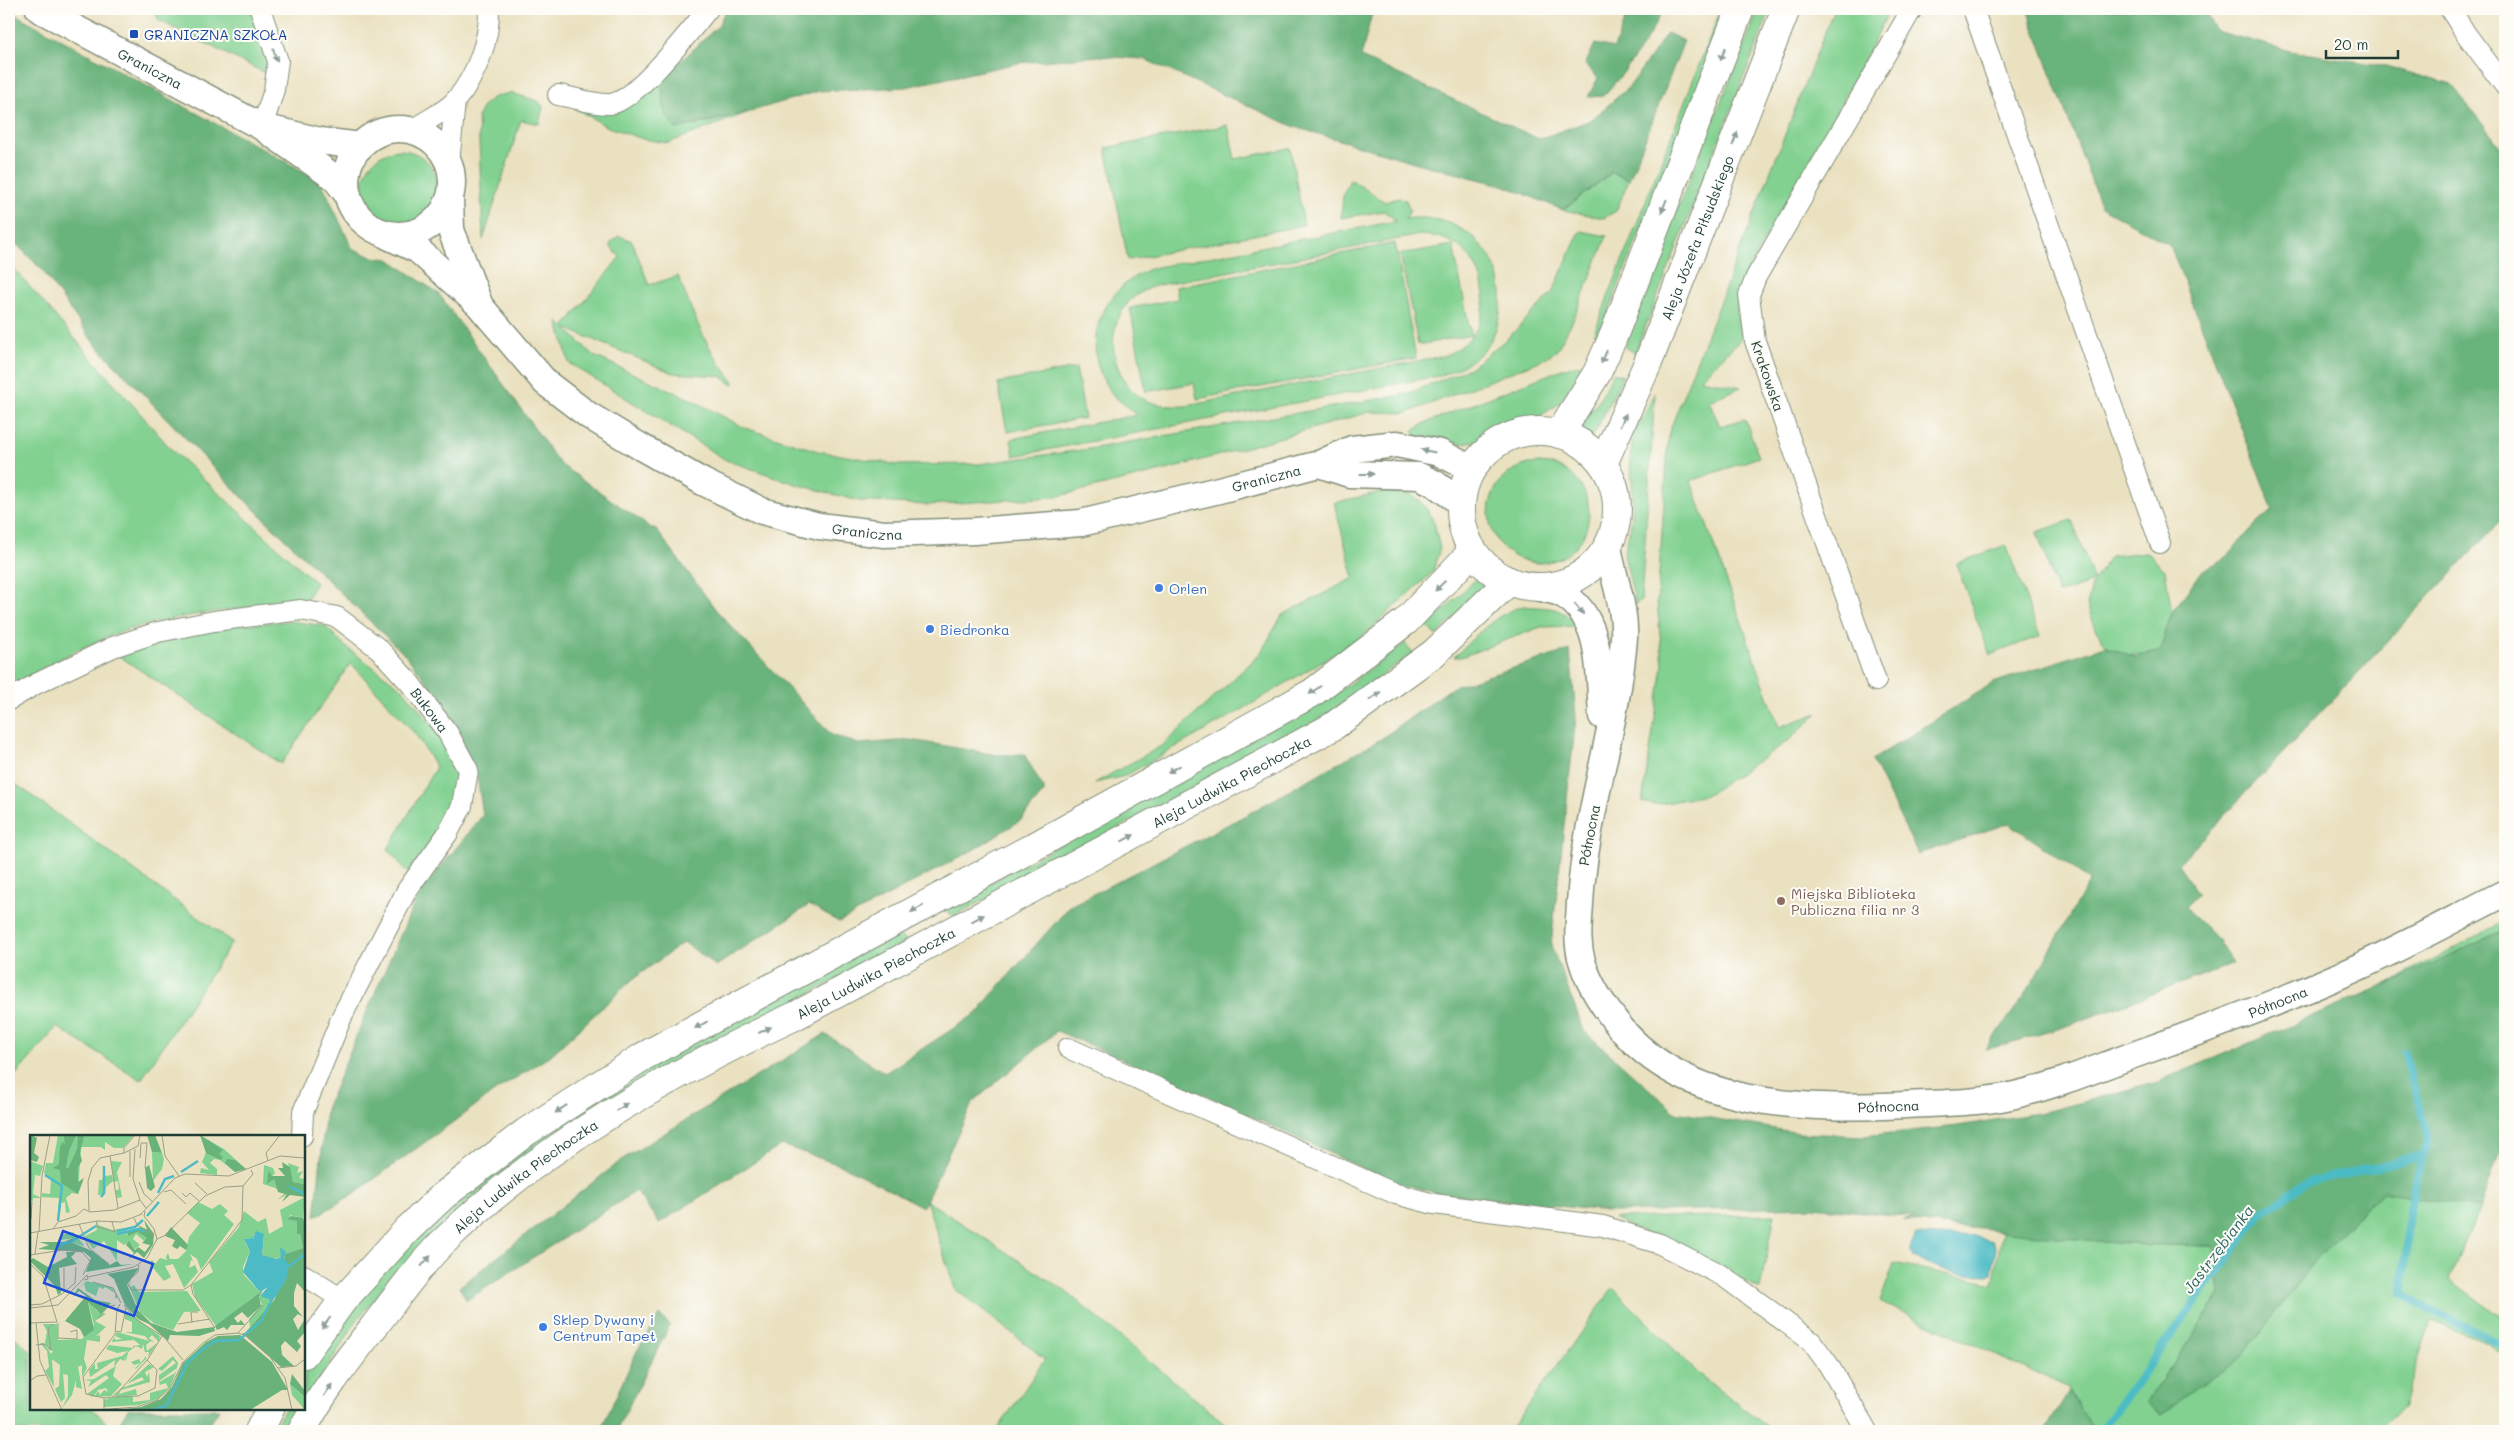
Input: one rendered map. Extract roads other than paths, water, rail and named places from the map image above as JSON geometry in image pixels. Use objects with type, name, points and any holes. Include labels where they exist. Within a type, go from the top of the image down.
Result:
[{"type":"main road","points":[[1559,434],[1597,372],[1613,336],[1740,9]]},
{"type":"main road","name":"Aleja Józefa Piłsudskiego","points":[[1603,464],[1647,365],[1786,9]]},
{"type":"main road","points":[[1539,431],[1559,434],[1576,440],[1591,450],[1603,464],[1612,479],[1616,496],[1616,521],[1608,546],[1595,563],[1578,576],[1559,584],[1537,587],[1509,581],[1489,568],[1473,551],[1462,520],[1462,503],[1467,480],[1472,469],[1485,453],[1501,441],[1519,434],[1539,431]]},
{"type":"main road","points":[[305,1353],[343,1300],[442,1196],[526,1132],[644,1056],[1037,845],[1312,693],[1406,621],[1473,551]]},
{"type":"main road","name":"Aleja Ludwika Piechoczka","points":[[302,1431],[350,1357],[405,1284],[440,1245],[477,1211],[550,1154],[625,1106],[725,1048],[811,1006],[1085,861],[1332,727],[1434,653],[1509,581]]},
{"type":"main road","points":[[259,1431],[270,1410]]},
{"type":"street","name":"Graniczna","points":[[39,9],[262,127],[335,178],[348,195]]},
{"type":"street","points":[[260,9],[278,61],[274,90],[262,127]]},
{"type":"street","points":[[411,130],[455,101],[475,70],[490,26],[489,9]]},
{"type":"street","points":[[558,94],[610,104],[623,100],[677,48],[708,9]]},
{"type":"street","name":"Krakowska","points":[[1876,682],[1754,341],[1749,295],[1756,277],[1912,9]]},
{"type":"street","points":[[1974,9],[2160,543]]},
{"type":"street","points":[[2450,9],[2466,34],[2505,86]]},
{"type":"street","points":[[449,164],[440,149],[428,138],[411,130],[392,130],[375,135],[361,146],[351,162],[346,178],[348,195],[354,211],[366,224],[381,232],[397,235],[414,233],[430,226],[442,214],[450,198],[452,181],[449,164],[455,101]]},
{"type":"street","name":"Graniczna","points":[[262,127],[320,141],[361,146]]},
{"type":"street","name":"Graniczna","points":[[450,198],[451,230],[480,306]]},
{"type":"street","name":"Graniczna","points":[[381,232],[418,250],[480,306],[546,383],[588,415],[703,482],[762,511],[819,526],[884,534],[975,531],[1081,523],[1319,464],[1352,449],[1397,444],[1440,453],[1472,469]]},
{"type":"street","name":"Graniczna","points":[[1319,464],[1350,474],[1419,476],[1434,483],[1462,503]]},
{"type":"street","name":"Północna","points":[[1608,546],[1611,570],[1624,618],[1620,676],[1582,865],[1578,941],[1582,962],[1600,1000],[1625,1035],[1640,1051],[1656,1062],[1690,1079],[1736,1095],[1776,1103],[1847,1107],[1951,1103],[2013,1095],[2183,1037],[2323,983],[2505,893]]},
{"type":"street","points":[[1537,587],[1559,592],[1572,601],[1582,610],[1591,628],[1599,668],[1605,757]]},
{"type":"street","name":"Bukowa","points":[[9,700],[36,684],[113,647],[158,632],[214,621],[301,610],[338,617],[379,649],[409,682],[448,733],[468,770],[462,806],[448,833],[407,890],[343,1014],[303,1112],[302,1135]]},
{"type":"street","points":[[1068,1048],[1396,1194],[1451,1206],[1603,1226],[1660,1244],[1723,1276],[1811,1341],[1828,1364],[1867,1431]]},
{"type":"street","points":[[305,1275],[343,1300]]},
{"type":"water","points":[[1916,1234],[1978,1237],[1993,1241],[1996,1249],[1992,1273],[1984,1276],[1974,1276],[1952,1272],[1913,1258],[1910,1249]]},
{"type":"waterway","name":"Jastrzębianka","points":[[2100,1431],[2263,1211],[2308,1182],[2422,1156],[2429,1141],[2404,1052]]},
{"type":"waterway","points":[[2422,1156],[2411,1203],[2402,1294],[2429,1310],[2505,1344]]},
{"type":"place","name":"GRANICZNA SZKOŁA","points":[[134,34]]},
{"type":"place","name":"Orlen","points":[[1159,588]]},
{"type":"place","name":"Biedronka","points":[[930,629]]},
{"type":"place","name":"Miejska Biblioteka Publiczna filia nr 3","points":[[1781,901]]},
{"type":"place","name":"Sklep Dywany i Centrum Tapet","points":[[543,1327]]}]
